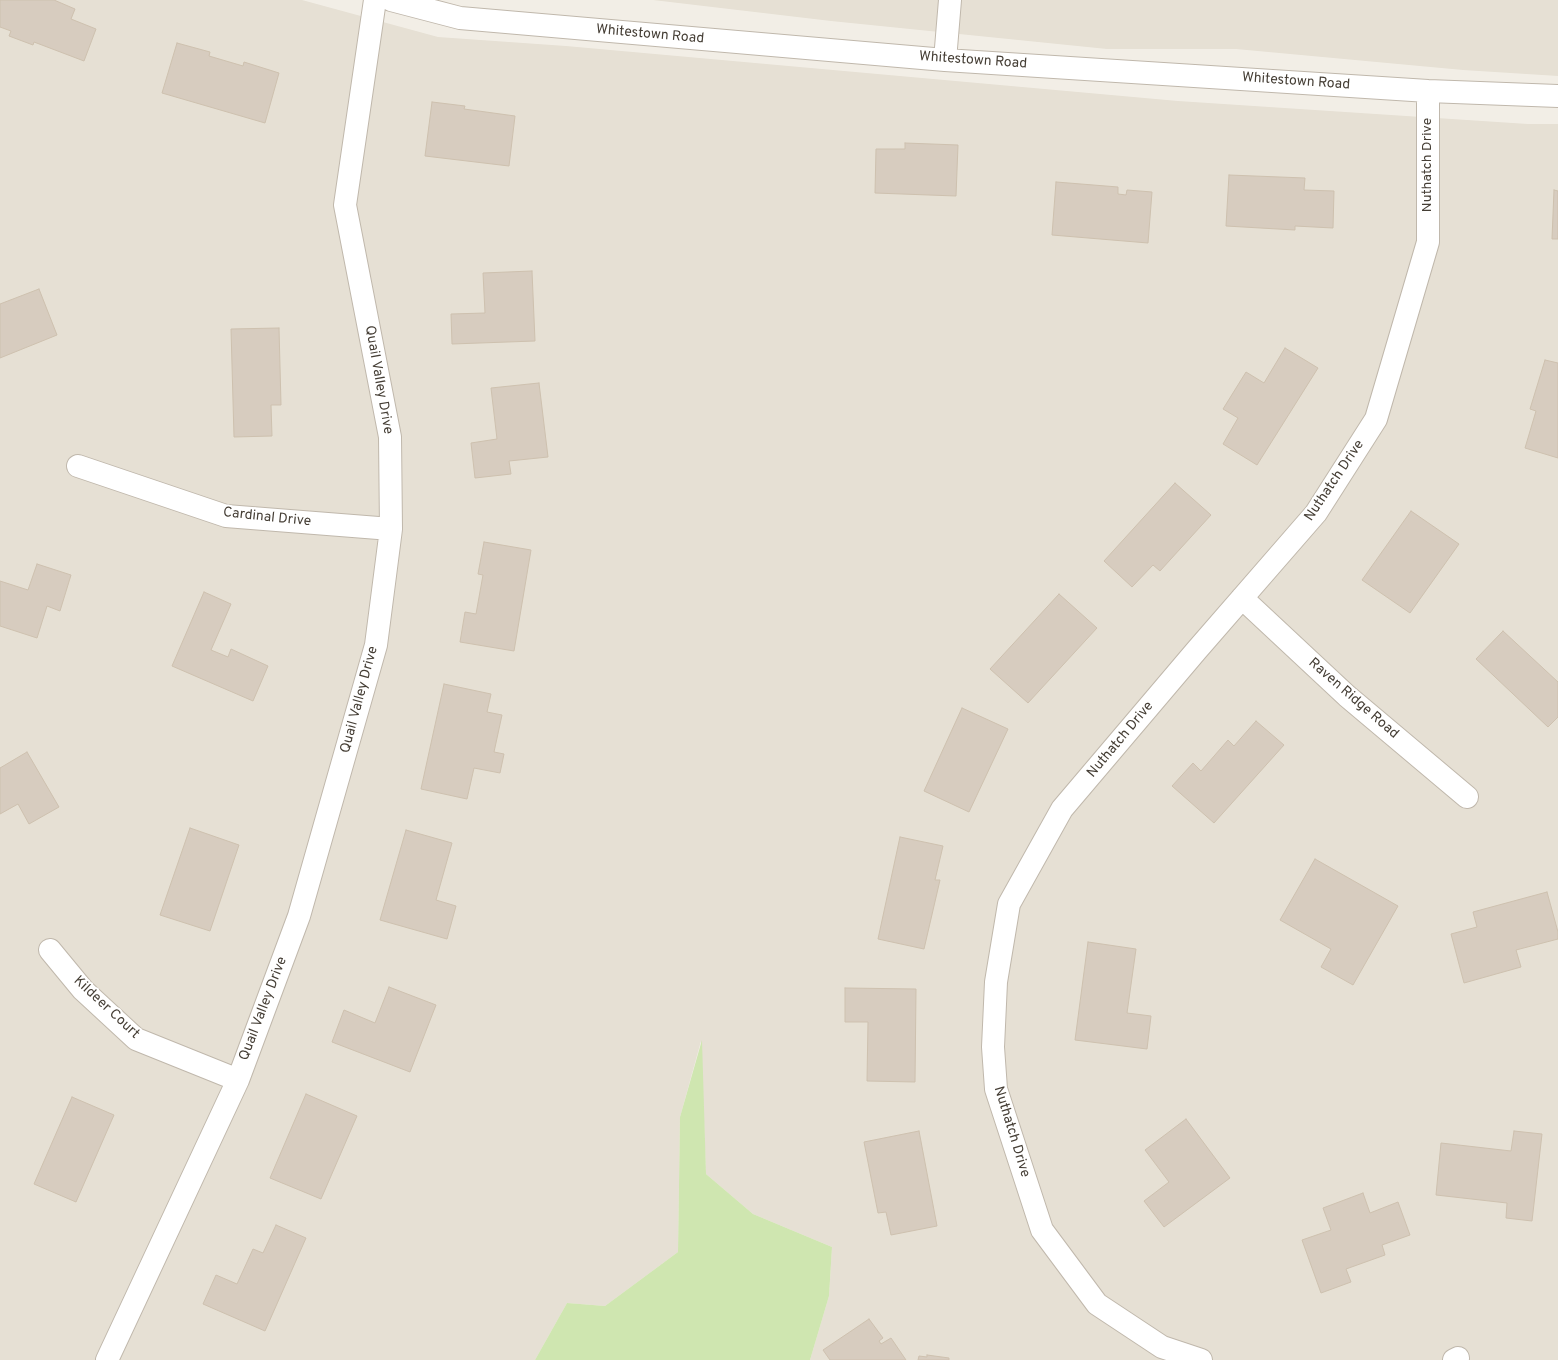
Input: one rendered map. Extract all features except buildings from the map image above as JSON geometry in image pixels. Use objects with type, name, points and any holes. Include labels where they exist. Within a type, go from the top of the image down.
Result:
[{"type":"street","name":"Quail Valley Drive","points":[[107,1360],[238,1080],[299,916],[376,645],[391,529],[390,437],[345,205],[375,0]]},
{"type":"street","name":"Whitestown Road","points":[[391,0],[460,18],[945,60],[1428,91],[1558,96]]},
{"type":"street","points":[[945,60],[950,0]]},
{"type":"street","name":"Nuthatch Drive","points":[[1201,1360],[1162,1347],[1097,1304],[1042,1230],[996,1089],[993,1048],[996,982],[1009,904],[1062,809],[1316,513],[1376,419],[1428,242],[1428,91]]},
{"type":"street","name":"Cardinal Drive","points":[[78,466],[226,516],[391,529]]},
{"type":"street","name":"Raven Ridge Road","points":[[1242,598],[1347,696],[1467,797]]},
{"type":"street","name":"Kildeer Court","points":[[50,950],[83,990],[136,1039],[238,1080]]},
{"type":"shaded area","points":[[0,0],[302,0],[438,37],[566,46],[1178,101],[1528,124],[1558,124],[1558,1360],[810,1360],[829,1296],[832,1247],[753,1214],[706,1174],[701,1041],[680,1117],[678,1252],[605,1306],[567,1303],[535,1360],[0,1360]]},
{"type":"shaded area","points":[[653,0],[1558,0],[1558,76],[1463,70],[1236,49],[1107,49],[831,21]]},
{"type":"green space","points":[[702,1040],[706,1174],[753,1214],[832,1247],[829,1296],[810,1360],[535,1360],[567,1303],[605,1306],[678,1252],[680,1117]]}]
